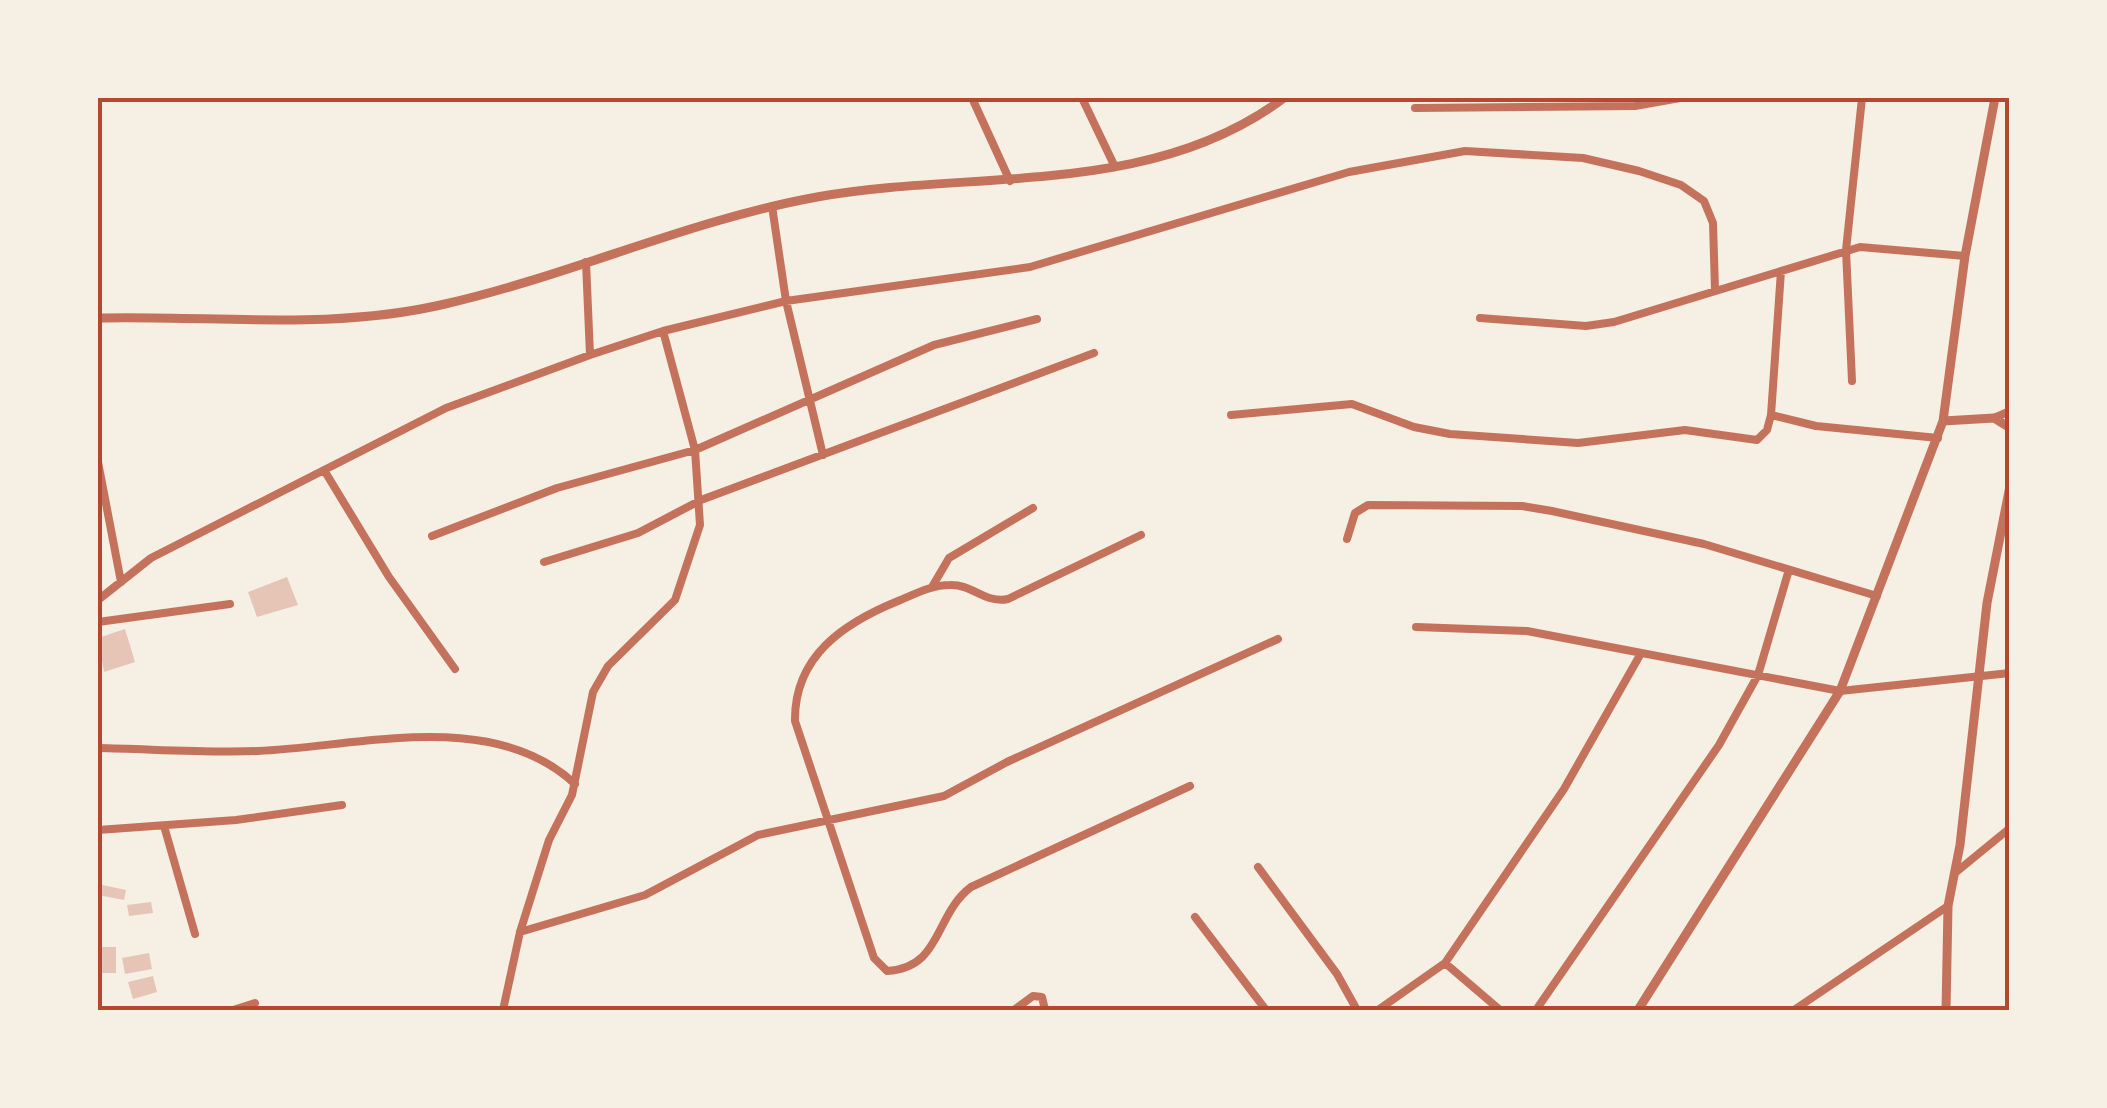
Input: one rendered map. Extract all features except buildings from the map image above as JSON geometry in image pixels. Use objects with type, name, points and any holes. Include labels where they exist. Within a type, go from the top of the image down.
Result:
[{"type":"street","points":[[972,98],[1010,181]]},
{"type":"street","points":[[1082,98],[1115,167]]},
{"type":"street","points":[[98,318],[304,322],[444,305],[772,206],[889,184],[1010,181],[1115,167],[1208,142],[1258,117],[1284,98]]},
{"type":"street","points":[[1415,108],[1680,98]]},
{"type":"street","points":[[1852,381],[1846,250],[1862,98]]},
{"type":"street","points":[[1638,1010],[1840,691],[1878,596],[1943,421],[1965,256],[1995,98]]},
{"type":"street","points":[[98,600],[151,558],[446,408],[590,355],[663,331],[786,301],[1030,267],[1349,172],[1465,152],[1583,158],[1681,185],[1704,201],[1713,223],[1714,290]]},
{"type":"street","points":[[772,206],[786,301],[823,455]]},
{"type":"street","points":[[1480,318],[1586,326],[1630,318],[1846,250],[1874,246],[1965,256]]},
{"type":"street","points":[[586,262],[590,355]]},
{"type":"street","points":[[1231,415],[1352,404],[1427,430],[1578,444],[1685,430],[1757,440],[1767,430],[1771,415],[1781,270]]},
{"type":"street","points":[[432,536],[557,488],[695,450],[934,345],[1037,319]]},
{"type":"street","points":[[502,1010],[520,932],[549,840],[575,784],[593,692],[608,666],[675,600],[695,547],[701,500],[695,450],[663,331]]},
{"type":"street","points":[[544,562],[638,533],[701,500],[1094,353]]},
{"type":"street","points":[[1943,421],[1994,418],[2010,412]]},
{"type":"street","points":[[1771,415],[1816,426],[1938,438]]},
{"type":"street","points":[[1994,418],[2010,428]]},
{"type":"street","points":[[98,462],[121,582]]},
{"type":"street","points":[[324,470],[389,577],[455,669]]},
{"type":"street","points":[[1946,1010],[1948,906],[1987,604],[2010,486]]},
{"type":"street","points":[[1347,539],[1355,513],[1368,505],[1522,506],[1704,544],[1878,596]]},
{"type":"street","points":[[932,587],[949,558],[1033,508]]},
{"type":"street","points":[[1141,535],[1008,599],[997,602],[954,584],[932,587],[859,616],[834,632],[794,699],[801,750],[830,820],[874,958],[887,971],[902,970],[926,958],[957,897],[971,887],[1190,786]]},
{"type":"street","points":[[1536,1010],[1719,745],[1758,675],[1788,572]]},
{"type":"street","points":[[98,622],[230,604]]},
{"type":"street","points":[[1416,627],[1527,631],[1840,691],[2010,673]]},
{"type":"street","points":[[520,932],[645,895],[758,835],[944,796],[1024,754],[1278,639]]},
{"type":"street","points":[[1378,1010],[1445,964],[1564,789],[1640,655]]},
{"type":"street","points":[[98,748],[255,752],[366,740],[459,740],[519,750],[562,772],[575,784]]},
{"type":"street","points":[[98,830],[342,805]]},
{"type":"street","points":[[164,826],[194,934]]},
{"type":"street","points":[[1955,873],[2010,828]]},
{"type":"street","points":[[1258,867],[1358,1010]]},
{"type":"street","points":[[1794,1010],[1948,906]]},
{"type":"street","points":[[1195,916],[1266,1010]]},
{"type":"street","points":[[1445,964],[1500,1010]]},
{"type":"street","points":[[1014,1010],[1033,996],[1042,997],[1045,1010]]},
{"type":"street","points":[[233,1010],[255,1003]]}]
